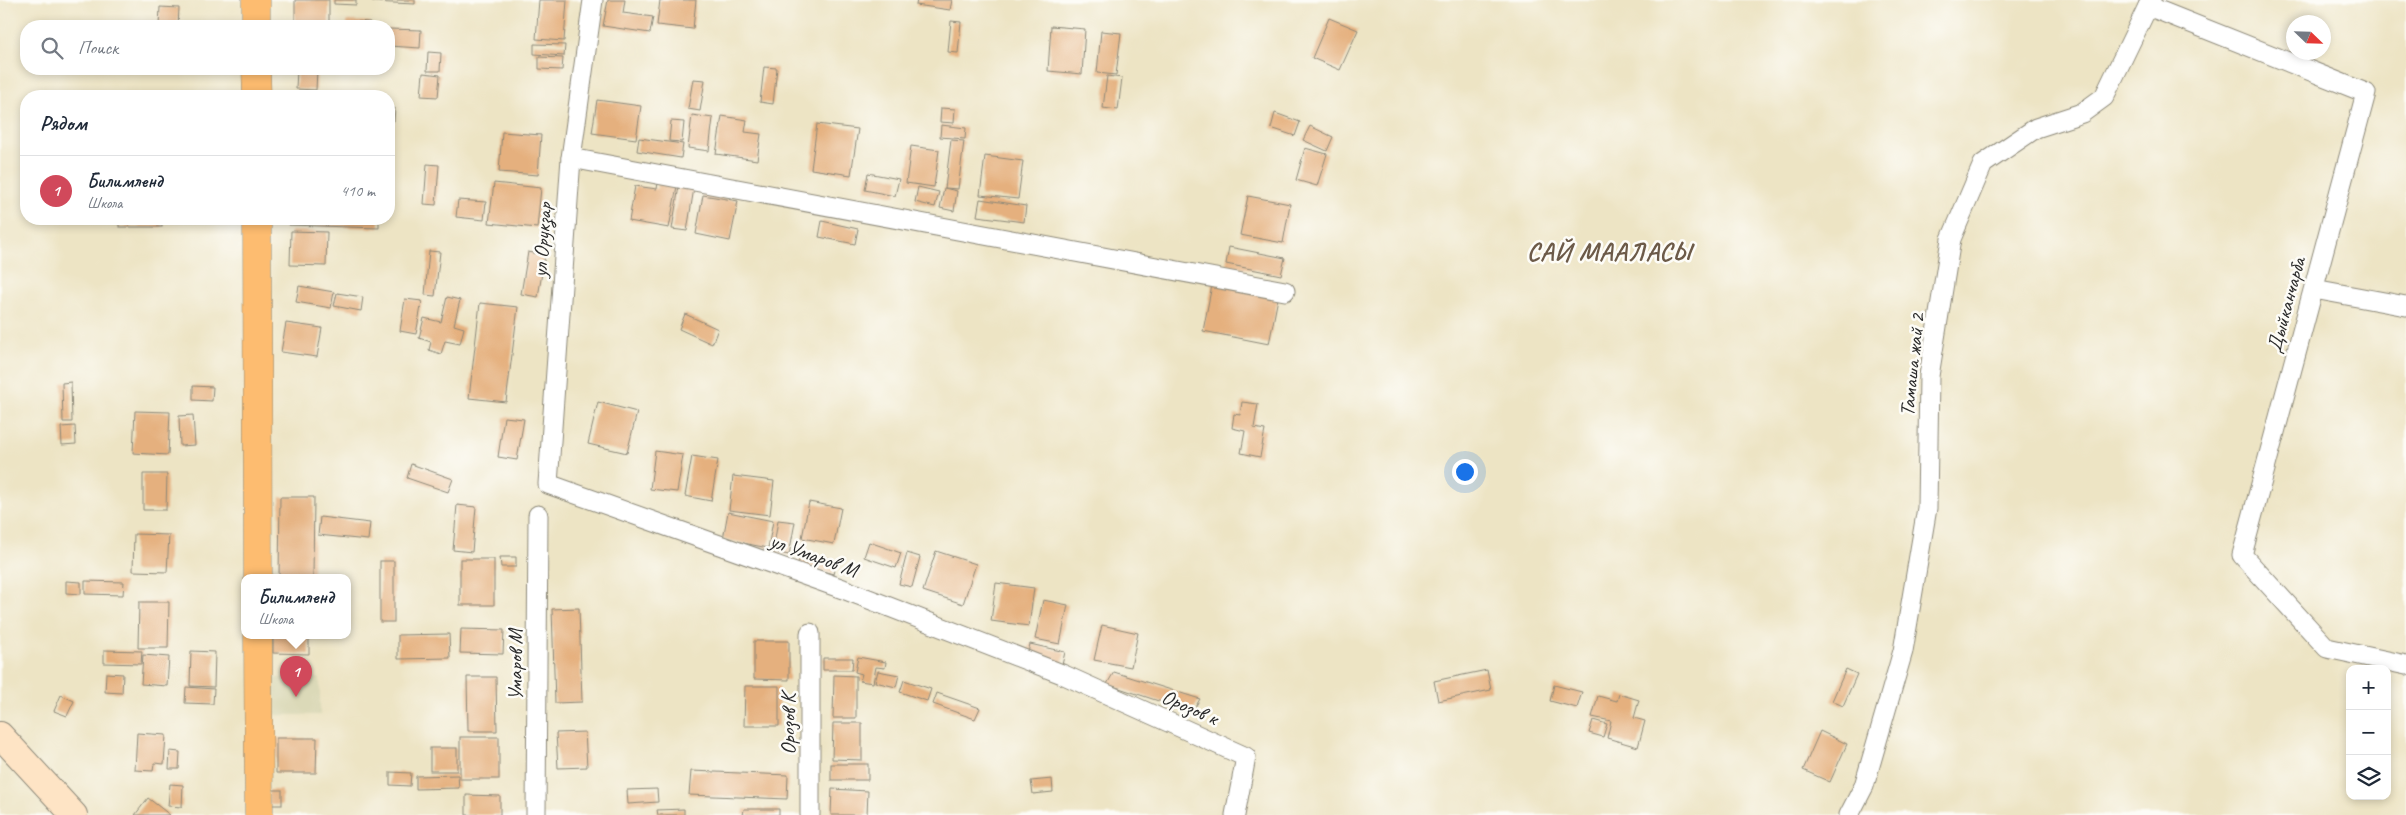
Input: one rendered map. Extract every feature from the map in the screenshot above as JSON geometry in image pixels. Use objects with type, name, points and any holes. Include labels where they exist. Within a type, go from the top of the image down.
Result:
[{"type":"highway","points":[[256,0],[256,20]]},
{"type":"highway","points":[[256,75],[256,90]]},
{"type":"highway","points":[[257,225],[258,574]]},
{"type":"highway","points":[[258,639],[259,815]]},
{"type":"main road","points":[[0,735],[74,815]]},
{"type":"street","name":"ул Орукзар","points":[[548,484],[571,158],[593,0]]},
{"type":"street","name":"Дыйканчарба","points":[[2149,3],[2366,93],[2242,555],[2326,648],[2406,665]]},
{"type":"street","name":"Тамаша жай 2","points":[[1849,815],[1864,786],[1903,651],[1927,508],[1929,376],[1951,239],[1983,164],[2036,128],[2082,113],[2104,97],[2149,3]]},
{"type":"street","points":[[571,158],[1285,291]]},
{"type":"street","points":[[2314,289],[2406,306]]},
{"type":"street","name":"ул Умаров М","points":[[548,484],[843,589],[1062,674]]},
{"type":"street","name":"Умаров М","points":[[536,815],[538,515]]},
{"type":"street","name":"Орозов К","points":[[810,634],[810,815]]},
{"type":"street","name":"Орозов к","points":[[1062,674],[1246,757],[1235,815]]},
{"type":"shaded area","points":[[272,678],[320,678],[320,715],[272,715]]},
{"type":"building","points":[[295,0],[329,0],[329,20],[295,20]]},
{"type":"building","points":[[334,0],[356,0],[356,5],[334,4]]},
{"type":"building","points":[[373,0],[415,0],[415,4],[373,2]]},
{"type":"building","points":[[539,0],[567,0],[564,41],[536,39]]},
{"type":"building","points":[[608,0],[625,0],[623,13],[653,17],[650,33],[603,26]]},
{"type":"building","points":[[660,0],[696,0],[693,29],[657,25]]},
{"type":"building","points":[[917,0],[952,0],[950,10],[916,5]]},
{"type":"building","points":[[160,7],[179,8],[178,20],[159,20]]},
{"type":"building","points":[[1329,18],[1358,30],[1340,70],[1312,58]]},
{"type":"building","points":[[951,21],[961,22],[958,53],[948,52]]},
{"type":"building","points":[[1051,26],[1085,29],[1082,74],[1048,71]]},
{"type":"building","points":[[395,29],[421,30],[420,48],[395,46]]},
{"type":"building","points":[[1101,31],[1121,33],[1116,75],[1097,73]]},
{"type":"building","points":[[534,44],[565,45],[564,56],[534,54]]},
{"type":"building","points":[[428,52],[441,53],[440,71],[427,71]]},
{"type":"building","points":[[539,57],[563,58],[562,70],[539,69]]},
{"type":"building","points":[[764,67],[777,68],[773,104],[760,102]]},
{"type":"building","points":[[423,73],[440,75],[438,97],[421,96]]},
{"type":"building","points":[[297,75],[317,75],[316,90],[296,89]]},
{"type":"building","points":[[1107,76],[1122,78],[1118,110],[1103,108]]},
{"type":"building","points":[[693,79],[705,80],[700,111],[688,109]]},
{"type":"building","points":[[597,100],[641,106],[636,139],[592,133]]},
{"type":"building","points":[[941,108],[955,109],[954,123],[940,122]]},
{"type":"building","points":[[1275,113],[1300,122],[1295,136],[1271,128]]},
{"type":"building","points":[[692,115],[713,118],[709,151],[688,148]]},
{"type":"building","points":[[722,116],[747,120],[745,132],[761,134],[757,160],[716,154]]},
{"type":"building","points":[[671,121],[684,122],[682,142],[669,141]]},
{"type":"building","points":[[817,124],[858,129],[851,175],[811,169]]},
{"type":"building","points":[[941,125],[966,128],[965,139],[940,137]]},
{"type":"building","points":[[1310,126],[1333,137],[1327,151],[1303,140]]},
{"type":"building","points":[[502,132],[541,135],[538,175],[499,172]]},
{"type":"building","points":[[639,138],[683,144],[681,158],[637,151]]},
{"type":"building","points":[[951,140],[964,141],[958,189],[945,188]]},
{"type":"building","points":[[911,146],[939,150],[934,187],[906,183]]},
{"type":"building","points":[[1305,148],[1327,154],[1317,186],[1296,180]]},
{"type":"building","points":[[985,156],[1023,161],[1018,199],[980,195]]},
{"type":"building","points":[[427,164],[439,165],[436,205],[424,204]]},
{"type":"building","points":[[868,173],[899,179],[895,196],[865,190]]},
{"type":"building","points":[[494,183],[541,188],[537,228],[489,223]]},
{"type":"building","points":[[658,183],[677,186],[669,228],[629,221],[635,186],[657,189]]},
{"type":"building","points":[[679,186],[694,188],[687,231],[672,229]]},
{"type":"building","points":[[918,187],[939,192],[935,207],[915,202]]},
{"type":"building","points":[[944,188],[957,191],[954,211],[940,208]]},
{"type":"building","points":[[703,195],[738,201],[730,241],[696,234]]},
{"type":"building","points":[[1248,196],[1290,204],[1283,243],[1240,235]]},
{"type":"building","points":[[980,199],[1026,206],[1024,222],[977,216]]},
{"type":"building","points":[[458,200],[486,202],[484,220],[456,217]]},
{"type":"building","points":[[822,221],[858,229],[855,244],[819,237]]},
{"type":"building","points":[[119,225],[162,225],[162,227],[119,227]]},
{"type":"building","points":[[289,225],[379,225],[379,228]]},
{"type":"building","points":[[291,231],[327,232],[326,266],[290,265]]},
{"type":"building","points":[[1229,247],[1285,258],[1281,275],[1226,264]]},
{"type":"building","points":[[429,251],[440,252],[435,296],[425,295]]},
{"type":"building","points":[[528,252],[545,255],[538,297],[521,294]]},
{"type":"building","points":[[1213,280],[1279,293],[1269,344],[1203,331]]},
{"type":"building","points":[[299,286],[334,292],[331,308],[296,302]]},
{"type":"building","points":[[337,293],[363,297],[361,311],[334,306]]},
{"type":"building","points":[[447,297],[460,300],[454,325],[464,328],[460,344],[445,341],[441,354],[429,350],[431,342],[419,338],[424,318],[441,322]]},
{"type":"building","points":[[405,299],[422,301],[416,334],[400,331]]},
{"type":"building","points":[[480,303],[518,307],[506,402],[469,398]]},
{"type":"building","points":[[685,314],[718,329],[712,344],[679,329]]},
{"type":"building","points":[[286,323],[322,328],[317,357],[281,352]]},
{"type":"building","points":[[71,382],[72,422],[63,422],[62,383]]},
{"type":"building","points":[[193,386],[213,387],[212,401],[193,400]]},
{"type":"building","points":[[598,402],[637,412],[627,453],[588,444]]},
{"type":"building","points":[[1242,402],[1258,404],[1254,428],[1265,430],[1260,457],[1241,453],[1245,431],[1232,428],[1234,414],[1240,415]]},
{"type":"building","points":[[135,411],[170,412],[168,455],[133,453]]},
{"type":"building","points":[[193,415],[195,445],[180,446],[179,416]]},
{"type":"building","points":[[504,417],[524,419],[517,460],[498,457]]},
{"type":"building","points":[[75,426],[76,444],[62,445],[61,427]]},
{"type":"building","points":[[655,451],[683,455],[677,492],[650,489]]},
{"type":"building","points":[[692,456],[718,460],[711,501],[685,496]]},
{"type":"building","points":[[411,464],[453,479],[448,492],[407,478]]},
{"type":"building","points":[[143,474],[167,474],[166,510],[143,510]]},
{"type":"building","points":[[733,476],[774,481],[770,515],[729,510]]},
{"type":"building","points":[[280,497],[314,497],[313,574],[279,574]]},
{"type":"building","points":[[809,502],[841,508],[834,544],[802,538]]},
{"type":"building","points":[[457,505],[476,507],[472,552],[453,550]]},
{"type":"building","points":[[728,512],[773,521],[768,548],[723,539]]},
{"type":"building","points":[[320,517],[370,523],[368,540],[318,535]]},
{"type":"building","points":[[778,520],[795,522],[789,555],[773,552]]},
{"type":"building","points":[[134,534],[169,535],[167,572],[133,571]]},
{"type":"building","points":[[869,542],[901,553],[896,568],[864,557]]},
{"type":"building","points":[[802,551],[837,561],[833,574],[798,564]]},
{"type":"building","points":[[936,551],[976,564],[963,604],[923,591]]},
{"type":"building","points":[[907,553],[920,557],[912,587],[899,584]]},
{"type":"building","points":[[500,557],[516,557],[516,567],[501,567]]},
{"type":"building","points":[[460,559],[494,559],[494,605],[460,605]]},
{"type":"building","points":[[380,561],[394,561],[394,622],[380,622]]},
{"type":"building","points":[[66,581],[81,582],[81,594],[66,593]]},
{"type":"building","points":[[85,581],[124,582],[123,595],[85,594]]},
{"type":"building","points":[[996,583],[1034,588],[1029,626],[991,621]]},
{"type":"building","points":[[1043,600],[1068,605],[1060,644],[1035,639]]},
{"type":"building","points":[[139,602],[169,602],[168,648],[138,648]]},
{"type":"building","points":[[579,608],[582,702],[555,703],[552,609]]},
{"type":"building","points":[[1102,625],[1138,633],[1131,667],[1094,660]]},
{"type":"building","points":[[461,629],[504,630],[503,654],[460,653]]},
{"type":"building","points":[[449,634],[450,658],[398,659],[398,635]]},
{"type":"building","points":[[273,639],[309,639],[309,654],[273,653]]},
{"type":"building","points":[[754,641],[789,641],[789,680],[754,679]]},
{"type":"building","points":[[1030,644],[1065,652],[1062,665],[1027,657]]},
{"type":"building","points":[[104,650],[142,651],[141,664],[104,663]]},
{"type":"building","points":[[191,651],[215,652],[214,687],[190,686]]},
{"type":"building","points":[[143,655],[169,657],[167,686],[141,684]]},
{"type":"building","points":[[858,657],[886,662],[885,668],[876,667],[873,683],[860,681],[862,674],[855,672]]},
{"type":"building","points":[[823,658],[853,658],[852,670],[823,670]]},
{"type":"building","points":[[1846,669],[1857,674],[1843,706],[1832,701]]},
{"type":"building","points":[[1487,670],[1491,690],[1438,701],[1434,681]]},
{"type":"building","points":[[878,671],[899,675],[896,687],[875,682]]},
{"type":"building","points":[[1114,672],[1200,699],[1192,712],[1107,684]]},
{"type":"building","points":[[106,673],[123,674],[122,693],[105,692]]},
{"type":"building","points":[[834,675],[856,676],[856,718],[833,718]]},
{"type":"building","points":[[467,677],[496,677],[497,731],[468,731]]},
{"type":"building","points":[[904,680],[931,689],[927,701],[900,692]]},
{"type":"building","points":[[1554,685],[1582,692],[1577,708],[1550,701]]},
{"type":"building","points":[[745,686],[779,686],[779,726],[744,726]]},
{"type":"building","points":[[186,687],[214,689],[213,704],[185,703]]},
{"type":"building","points":[[937,693],[980,708],[975,719],[933,704]]},
{"type":"building","points":[[1619,694],[1639,700],[1634,718],[1645,721],[1638,747],[1607,738],[1611,721],[1592,717],[1598,696],[1617,701]]},
{"type":"building","points":[[61,695],[74,701],[67,716],[54,711]]},
{"type":"building","points":[[1593,720],[1607,724],[1603,737],[1589,733]]},
{"type":"building","points":[[833,723],[862,723],[862,760],[832,759]]},
{"type":"building","points":[[1820,731],[1847,744],[1830,782],[1803,770]]},
{"type":"building","points":[[585,732],[587,767],[558,768],[556,733]]},
{"type":"building","points":[[137,733],[166,735],[164,764],[154,763],[153,771],[135,770]]},
{"type":"building","points":[[460,737],[499,737],[499,779],[460,779]]},
{"type":"building","points":[[276,738],[317,738],[316,773],[276,773]]},
{"type":"building","points":[[430,748],[457,748],[457,771],[430,771]]},
{"type":"building","points":[[170,751],[180,752],[179,769],[169,769]]},
{"type":"building","points":[[831,764],[868,764],[868,780],[831,780]]},
{"type":"building","points":[[691,771],[788,775],[787,799],[689,795]]},
{"type":"building","points":[[390,772],[411,773],[410,786],[390,785]]},
{"type":"building","points":[[458,775],[459,788],[416,789],[416,776]]},
{"type":"building","points":[[1052,779],[1053,792],[1033,794],[1031,781]]},
{"type":"building","points":[[170,784],[183,785],[182,807],[168,806]]},
{"type":"building","points":[[657,789],[658,802],[628,804],[627,790]]},
{"type":"building","points":[[832,789],[868,791],[867,815],[831,815]]},
{"type":"building","points":[[269,790],[282,790],[282,805],[269,805]]},
{"type":"building","points":[[466,795],[500,796],[500,815],[466,815]]},
{"type":"building","points":[[148,798],[170,815],[135,815]]},
{"type":"building","points":[[684,809],[684,815],[658,815],[657,810]]},
{"type":"building","points":[[744,809],[779,809],[779,815],[743,815]]},
{"type":"place","name":"Билимленд","points":[[296,697]]},
{"type":"district","name":"САЙ МААЛАСЫ","points":[[1609,251]]}]
